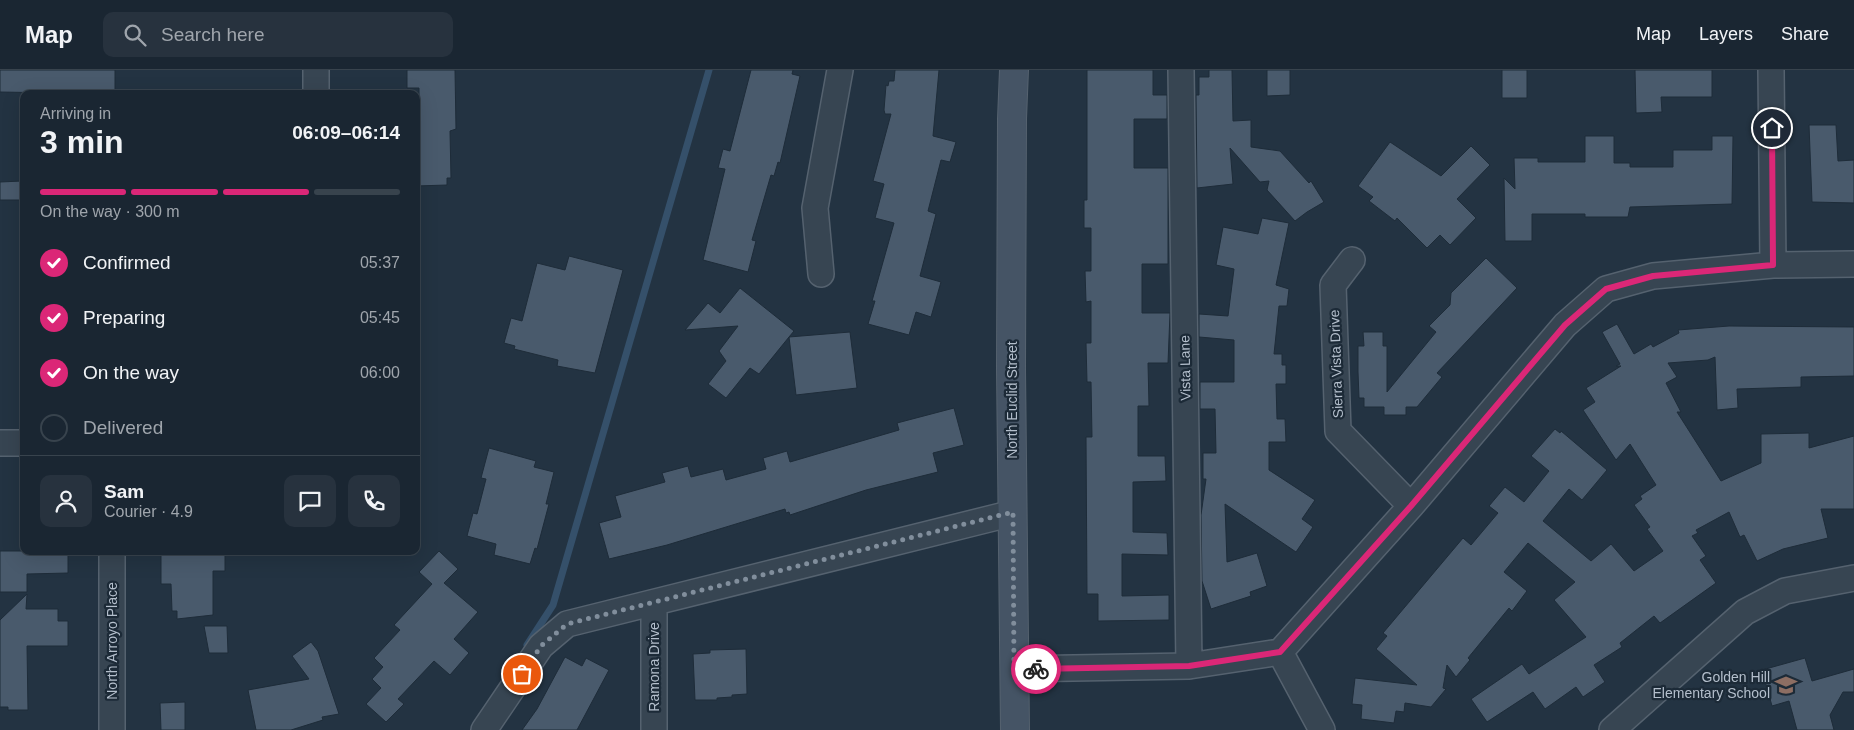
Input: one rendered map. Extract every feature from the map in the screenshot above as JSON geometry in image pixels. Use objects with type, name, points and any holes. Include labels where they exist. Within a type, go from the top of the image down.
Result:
[{"type":"main road","name":"North Euclid Street","points":[[1014,70],[1012,119],[1015,730]]},
{"type":"street","points":[[316,70],[316,90]]},
{"type":"street","points":[[821,274],[815,208],[840,70]]},
{"type":"street","name":"Vista Lane","points":[[1181,70],[1189,666]]},
{"type":"street","points":[[1772,70],[1773,265]]},
{"type":"street","name":"Sierra Vista Drive","points":[[1352,260],[1333,285],[1338,431],[1411,506]]},
{"type":"street","points":[[1014,669],[1189,666],[1280,652],[1411,506],[1565,325],[1606,289],[1653,276],[1773,265],[1854,264]]},
{"type":"street","points":[[0,443],[20,443]]},
{"type":"street","points":[[484,730],[541,646],[567,624],[1013,512]]},
{"type":"street","name":"North Arroyo Place","points":[[112,555],[112,730]]},
{"type":"street","points":[[1612,730],[1745,612],[1785,591],[1854,578]]},
{"type":"street","name":"Ramona Drive","points":[[654,603],[654,730]]},
{"type":"street","points":[[1280,652],[1322,730]]},
{"type":"building","points":[[0,70],[115,70],[115,90],[20,90],[20,92],[0,92]]},
{"type":"building","points":[[407,70],[455,70],[456,129],[450,131],[451,178],[447,178],[447,185],[420,186],[420,90],[419,88],[407,88]]},
{"type":"building","points":[[751,70],[793,70],[792,74],[800,76],[780,163],[778,162],[774,176],[771,175],[752,240],[756,241],[748,272],[703,260],[725,169],[718,168],[723,149],[730,151]]},
{"type":"building","points":[[895,70],[939,70],[933,136],[956,142],[950,162],[941,160],[928,211],[936,214],[920,276],[941,282],[931,317],[916,312],[909,335],[868,324],[875,301],[872,301],[894,223],[875,218],[884,184],[873,181],[891,114],[885,114],[884,110],[886,85],[888,86],[889,81],[894,81]]},
{"type":"building","points":[[1087,70],[1153,70],[1153,95],[1167,95],[1167,119],[1134,119],[1134,168],[1168,168],[1168,264],[1142,264],[1142,313],[1170,313],[1168,363],[1148,363],[1149,406],[1138,406],[1138,456],[1165,456],[1166,481],[1133,482],[1133,532],[1167,533],[1168,555],[1122,554],[1122,596],[1169,595],[1169,620],[1098,621],[1098,594],[1087,594],[1086,437],[1092,437],[1091,382],[1087,382],[1086,343],[1091,343],[1091,301],[1086,302],[1085,271],[1091,271],[1091,228],[1084,228],[1084,200],[1087,200]]},
{"type":"building","points":[[1209,70],[1232,70],[1233,121],[1251,120],[1251,147],[1280,151],[1309,183],[1311,181],[1324,202],[1295,221],[1267,190],[1269,181],[1260,182],[1230,148],[1233,184],[1197,188],[1196,95],[1199,95],[1199,77],[1209,77]]},
{"type":"building","points":[[1267,70],[1290,70],[1290,95],[1267,96]]},
{"type":"building","points":[[1502,70],[1527,70],[1527,98],[1502,98]]},
{"type":"building","points":[[1635,70],[1712,70],[1712,97],[1661,97],[1662,112],[1636,113]]},
{"type":"building","points":[[1809,125],[1836,125],[1838,161],[1854,160],[1854,203],[1812,202]]},
{"type":"building","points":[[1585,136],[1614,136],[1614,163],[1630,163],[1630,167],[1673,167],[1673,150],[1712,150],[1712,136],[1733,136],[1732,204],[1630,207],[1628,217],[1585,217],[1585,214],[1532,214],[1532,241],[1505,241],[1504,178],[1515,189],[1514,158],[1538,158],[1538,162],[1585,162]]},
{"type":"building","points":[[1390,142],[1441,176],[1471,146],[1490,165],[1457,199],[1476,218],[1450,245],[1440,235],[1427,248],[1397,218],[1395,221],[1369,201],[1373,197],[1358,186]]},
{"type":"building","points":[[20,181],[20,200],[0,200],[0,182]]},
{"type":"building","points":[[1262,218],[1289,223],[1276,285],[1289,289],[1287,306],[1279,306],[1274,354],[1282,354],[1282,365],[1286,365],[1286,384],[1276,384],[1277,419],[1285,419],[1286,442],[1269,442],[1269,470],[1315,500],[1302,519],[1313,527],[1296,552],[1225,504],[1227,562],[1257,553],[1267,586],[1250,592],[1251,596],[1211,609],[1202,581],[1201,515],[1206,479],[1203,479],[1203,453],[1216,453],[1215,409],[1200,409],[1200,382],[1234,382],[1234,340],[1199,337],[1199,314],[1228,316],[1234,269],[1216,265],[1223,227],[1258,234]]},
{"type":"building","points":[[569,256],[623,270],[595,373],[557,366],[558,360],[514,349],[515,346],[504,343],[511,318],[522,321],[537,263],[565,270]]},
{"type":"building","points":[[1486,258],[1517,288],[1437,373],[1442,377],[1417,407],[1406,407],[1406,415],[1384,415],[1384,407],[1364,407],[1364,398],[1359,398],[1358,372],[1358,346],[1364,346],[1363,332],[1383,332],[1383,346],[1387,346],[1387,392],[1436,332],[1429,326],[1450,305],[1451,293]]},
{"type":"building","points":[[740,288],[794,331],[759,374],[750,368],[726,398],[708,384],[726,361],[719,351],[738,326],[685,330],[708,303],[720,313]]},
{"type":"building","points":[[1617,324],[1634,354],[1651,344],[1653,347],[1679,333],[1678,330],[1729,326],[1854,327],[1854,376],[1801,377],[1801,387],[1737,389],[1738,408],[1717,410],[1715,357],[1708,360],[1668,363],[1677,377],[1666,383],[1681,412],[1677,412],[1721,481],[1761,463],[1761,434],[1809,433],[1809,448],[1854,436],[1854,509],[1821,509],[1828,538],[1783,549],[1757,561],[1744,535],[1740,537],[1729,512],[1696,530],[1698,533],[1692,536],[1706,556],[1700,560],[1716,583],[1660,623],[1654,616],[1620,643],[1622,647],[1594,665],[1605,682],[1583,697],[1576,687],[1545,709],[1533,692],[1487,722],[1471,699],[1522,664],[1529,674],[1586,637],[1554,600],[1575,582],[1528,543],[1504,572],[1527,591],[1512,611],[1509,608],[1468,658],[1470,660],[1456,677],[1447,665],[1443,688],[1446,689],[1431,707],[1405,703],[1404,712],[1396,711],[1394,723],[1361,719],[1362,705],[1352,704],[1355,678],[1417,685],[1376,649],[1387,636],[1383,633],[1463,538],[1471,545],[1498,513],[1489,506],[1505,487],[1524,502],[1549,471],[1531,456],[1555,429],[1560,433],[1561,431],[1607,470],[1582,500],[1569,489],[1543,521],[1591,561],[1611,544],[1634,571],[1663,551],[1647,529],[1650,527],[1634,505],[1642,499],[1640,496],[1656,485],[1630,444],[1616,460],[1583,410],[1595,402],[1586,388],[1621,366],[1616,366],[1620,364],[1602,332]]},
{"type":"building","points":[[850,332],[857,388],[796,395],[789,337]]},
{"type":"building","points":[[954,408],[964,445],[933,453],[938,472],[866,490],[790,515],[789,512],[786,513],[785,509],[667,545],[609,559],[599,523],[621,517],[615,496],[665,482],[662,473],[688,466],[691,477],[723,469],[726,480],[766,469],[763,458],[787,451],[790,462],[899,430],[897,423]]},
{"type":"building","points":[[489,448],[536,461],[534,467],[554,472],[546,504],[549,504],[537,549],[535,548],[530,564],[494,555],[496,544],[467,536],[473,513],[477,514],[486,479],[481,478]]},
{"type":"building","points":[[0,551],[20,551],[20,555],[68,555],[68,573],[27,574],[27,592],[0,592]]},
{"type":"building","points":[[439,551],[458,569],[444,583],[478,612],[454,639],[469,653],[450,675],[434,661],[398,699],[404,704],[386,722],[366,704],[381,688],[372,679],[383,667],[374,658],[400,630],[394,625],[432,584],[419,572]]},
{"type":"building","points":[[161,555],[225,555],[225,571],[213,571],[213,615],[177,619],[177,611],[172,611],[171,584],[161,584]]},
{"type":"building","points":[[27,594],[26,609],[58,609],[58,621],[68,621],[68,646],[27,646],[28,710],[8,710],[8,707],[0,707],[0,620]]},
{"type":"building","points":[[204,626],[227,626],[228,653],[209,653]]},
{"type":"building","points":[[311,642],[318,651],[339,714],[322,717],[323,720],[291,730],[256,730],[248,690],[309,679],[292,656]]},
{"type":"building","points":[[746,649],[747,694],[717,698],[717,700],[695,700],[693,654],[710,653],[710,650]]},
{"type":"building","points":[[565,657],[582,666],[586,658],[609,670],[577,730],[522,730],[537,709]]},
{"type":"building","points":[[1805,658],[1812,681],[1854,669],[1854,692],[1843,692],[1830,715],[1834,730],[1797,730],[1789,701],[1772,706],[1762,670]]},
{"type":"building","points":[[185,702],[185,730],[161,730],[160,703]]},
{"type":"waterway","points":[[527,645],[553,605],[709,70]]},
{"type":"way so far","points":[[522,674],[541,646],[567,624],[1013,512],[1014,669],[1036,669]]},
{"type":"place","name":"Golden Hill Elementary School","points":[[1786,685]]},
{"type":"route","points":[[1036,669],[1189,666],[1280,652],[1411,506],[1565,325],[1606,289],[1653,276],[1773,265],[1772,128]]}]
